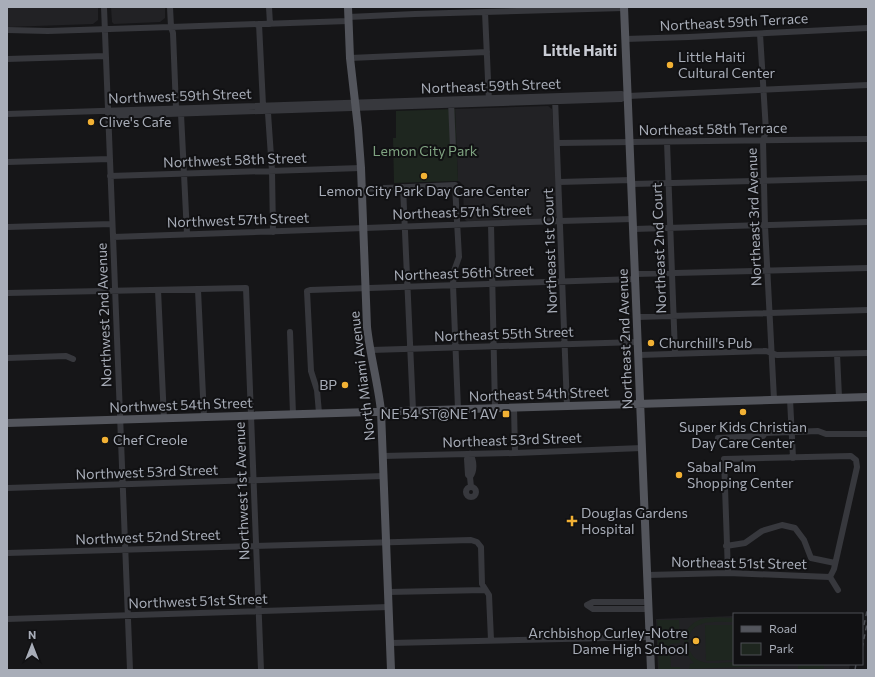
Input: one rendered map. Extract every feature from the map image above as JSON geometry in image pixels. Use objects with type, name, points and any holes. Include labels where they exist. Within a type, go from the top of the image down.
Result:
[{"type":"main road","name":"North Miami Avenue","points":[[348,7],[350,58],[361,168],[367,326],[379,390],[381,411],[391,670]]},
{"type":"main road","name":"Northeast 2nd Avenue","points":[[624,7],[651,670]]},
{"type":"main road","name":"Northeast 54th Street","points":[[355,412],[868,397]]},
{"type":"main road","name":"Northwest 54th Street","points":[[7,423],[355,412]]},
{"type":"street","name":"Northwest 2nd Avenue","points":[[104,7],[130,670]]},
{"type":"street","points":[[170,7],[171,28],[173,33],[176,108],[181,114],[187,234]]},
{"type":"street","points":[[269,7],[270,24]]},
{"type":"street","points":[[7,30],[171,28],[270,24],[348,19],[415,10],[485,12],[624,7]]},
{"type":"street","points":[[485,12],[489,100]]},
{"type":"street","points":[[259,24],[263,105],[268,111],[272,171],[273,232]]},
{"type":"street","name":"Northeast 59th Terrace","points":[[625,39],[868,28]]},
{"type":"street","name":"Northeast 3rd Avenue","points":[[760,34],[762,90],[766,131],[763,141],[765,226],[774,399]]},
{"type":"street","points":[[350,58],[487,52]]},
{"type":"street","points":[[7,59],[106,56]]},
{"type":"street","name":"Northeast 59th Street","points":[[355,105],[555,98],[621,99],[628,96],[868,85]]},
{"type":"street","name":"Northeast 1st Court","points":[[555,98],[564,282],[568,406]]},
{"type":"street","points":[[451,102],[453,150]]},
{"type":"street","name":"Northwest 59th Street","points":[[108,113],[176,108],[263,105],[355,105]]},
{"type":"street","name":"Northwest 59th Street","points":[[7,114],[181,114],[268,111],[355,105]]},
{"type":"street","name":"Northeast 58th Terrace","points":[[558,144],[868,139]]},
{"type":"street","name":"Northeast 2nd Court","points":[[667,142],[675,353]]},
{"type":"street","points":[[7,162],[110,159]]},
{"type":"street","name":"Northwest 58th Street","points":[[110,176],[361,168]]},
{"type":"street","points":[[559,182],[632,182],[668,184],[868,178]]},
{"type":"street","points":[[362,189],[455,185],[459,257],[454,271],[453,285],[458,409]]},
{"type":"street","points":[[403,187],[409,349],[413,410]]},
{"type":"street","name":"Northeast 57th Street","points":[[364,228],[633,219]]},
{"type":"street","points":[[634,229],[868,222]]},
{"type":"street","points":[[7,228],[112,224]]},
{"type":"street","points":[[491,224],[495,408]]},
{"type":"street","name":"Northwest 57th Street","points":[[113,237],[364,228]]},
{"type":"street","name":"Northeast 56th Street","points":[[319,413],[317,390],[311,370],[307,291],[310,290],[492,283],[564,282],[671,273],[868,268]]},
{"type":"street","name":"Northwest 1st Avenue","points":[[198,290],[246,288],[261,670]]},
{"type":"street","points":[[7,293],[115,290],[198,290],[204,417]]},
{"type":"street","points":[[158,290],[164,418]]},
{"type":"street","points":[[637,317],[868,310]]},
{"type":"street","points":[[290,332],[293,414]]},
{"type":"street","name":"Northeast 55th Street","points":[[371,350],[638,342]]},
{"type":"street","points":[[639,355],[766,351],[777,355],[868,353]]},
{"type":"street","points":[[837,354],[840,397]]},
{"type":"street","points":[[7,358],[66,356],[72,359]]},
{"type":"street","points":[[790,399],[793,458]]},
{"type":"street","points":[[514,408],[514,453]]},
{"type":"street","points":[[718,438],[763,436],[765,433],[818,431],[826,434],[868,434]]},
{"type":"street","name":"Northeast 53rd Street","points":[[383,456],[642,448]]},
{"type":"street","points":[[470,454],[467,459],[468,475],[470,477],[471,487]]},
{"type":"street","points":[[728,573],[724,459],[851,456],[856,460],[857,468],[834,569],[830,577],[838,590]]},
{"type":"street","name":"Northwest 53rd Street","points":[[7,488],[384,476]]},
{"type":"street","points":[[726,546],[746,543],[762,531],[782,525],[795,528],[804,540],[811,558],[835,563]]},
{"type":"street","name":"Northwest 52nd Street","points":[[7,553],[471,540],[478,542],[481,547],[482,584],[486,590]]},
{"type":"street","name":"Northeast 51st Street","points":[[647,575],[728,573],[830,577]]},
{"type":"street","points":[[388,592],[486,590],[489,595],[490,640]]},
{"type":"street","points":[[602,606],[648,606]]},
{"type":"street","name":"Northwest 51st Street","points":[[7,619],[389,608]]},
{"type":"street","points":[[390,643],[650,637]]},
{"type":"shaded area","points":[[7,7],[98,7],[98,20],[93,24],[7,27]]},
{"type":"shaded area","points":[[111,7],[165,7],[165,18],[160,22],[114,24],[112,22]]},
{"type":"shaded area","points":[[548,106],[552,109],[558,214],[556,217],[554,219],[468,222],[465,220],[463,185],[458,181],[455,109]]},
{"type":"shaded area","name":"Archbishop Curley-Notre Dame High School","points":[[733,616],[733,665],[850,665],[849,670],[658,670],[656,619]]},
{"type":"green space","name":"Lemon City Park","points":[[455,109],[458,181],[394,183],[393,138],[396,138],[396,111]]},
{"type":"green space","points":[[733,618],[733,622],[705,623],[693,629],[690,634],[688,644],[689,650],[695,658],[708,663],[733,662],[733,665],[788,665],[689,669],[690,664],[694,663],[685,647],[684,641],[687,630],[691,625],[701,619]]},
{"type":"green space","points":[[657,620],[679,620],[680,643],[670,644],[671,667],[680,667],[680,670],[659,670]]},
{"type":"green space","points":[[705,625],[733,625],[733,660],[706,661]]},
{"type":"green space","points":[[798,665],[824,665],[824,670],[798,670]]},
{"type":"railway","points":[[864,625],[868,606]]},
{"type":"railway","points":[[863,643],[868,619]]},
{"type":"railway","points":[[855,670],[856,665]]},
{"type":"place","name":"Little Haiti Cultural Center","points":[[670,65]]},
{"type":"place","name":"Clive's Cafe","points":[[91,122]]},
{"type":"place","name":"Lemon City Park Day Care Center","points":[[424,176]]},
{"type":"place","name":"Churchill's Pub","points":[[651,343]]},
{"type":"place","name":"BP","points":[[345,385]]},
{"type":"place","name":"Super Kids Christian Day Care Center","points":[[743,412]]},
{"type":"place","name":"NE 54 ST@NE 1 AV","points":[[506,414]]},
{"type":"place","name":"Chef Creole","points":[[105,440]]},
{"type":"place","name":"Sabal Palm Shopping Center","points":[[679,475]]},
{"type":"place","name":"Douglas Gardens Hospital","points":[[572,521]]},
{"type":"place","name":"Archbishop Curley-Notre Dame High School","points":[[696,641]]},
{"type":"district","name":"Little Haiti","points":[[580,51]]}]
